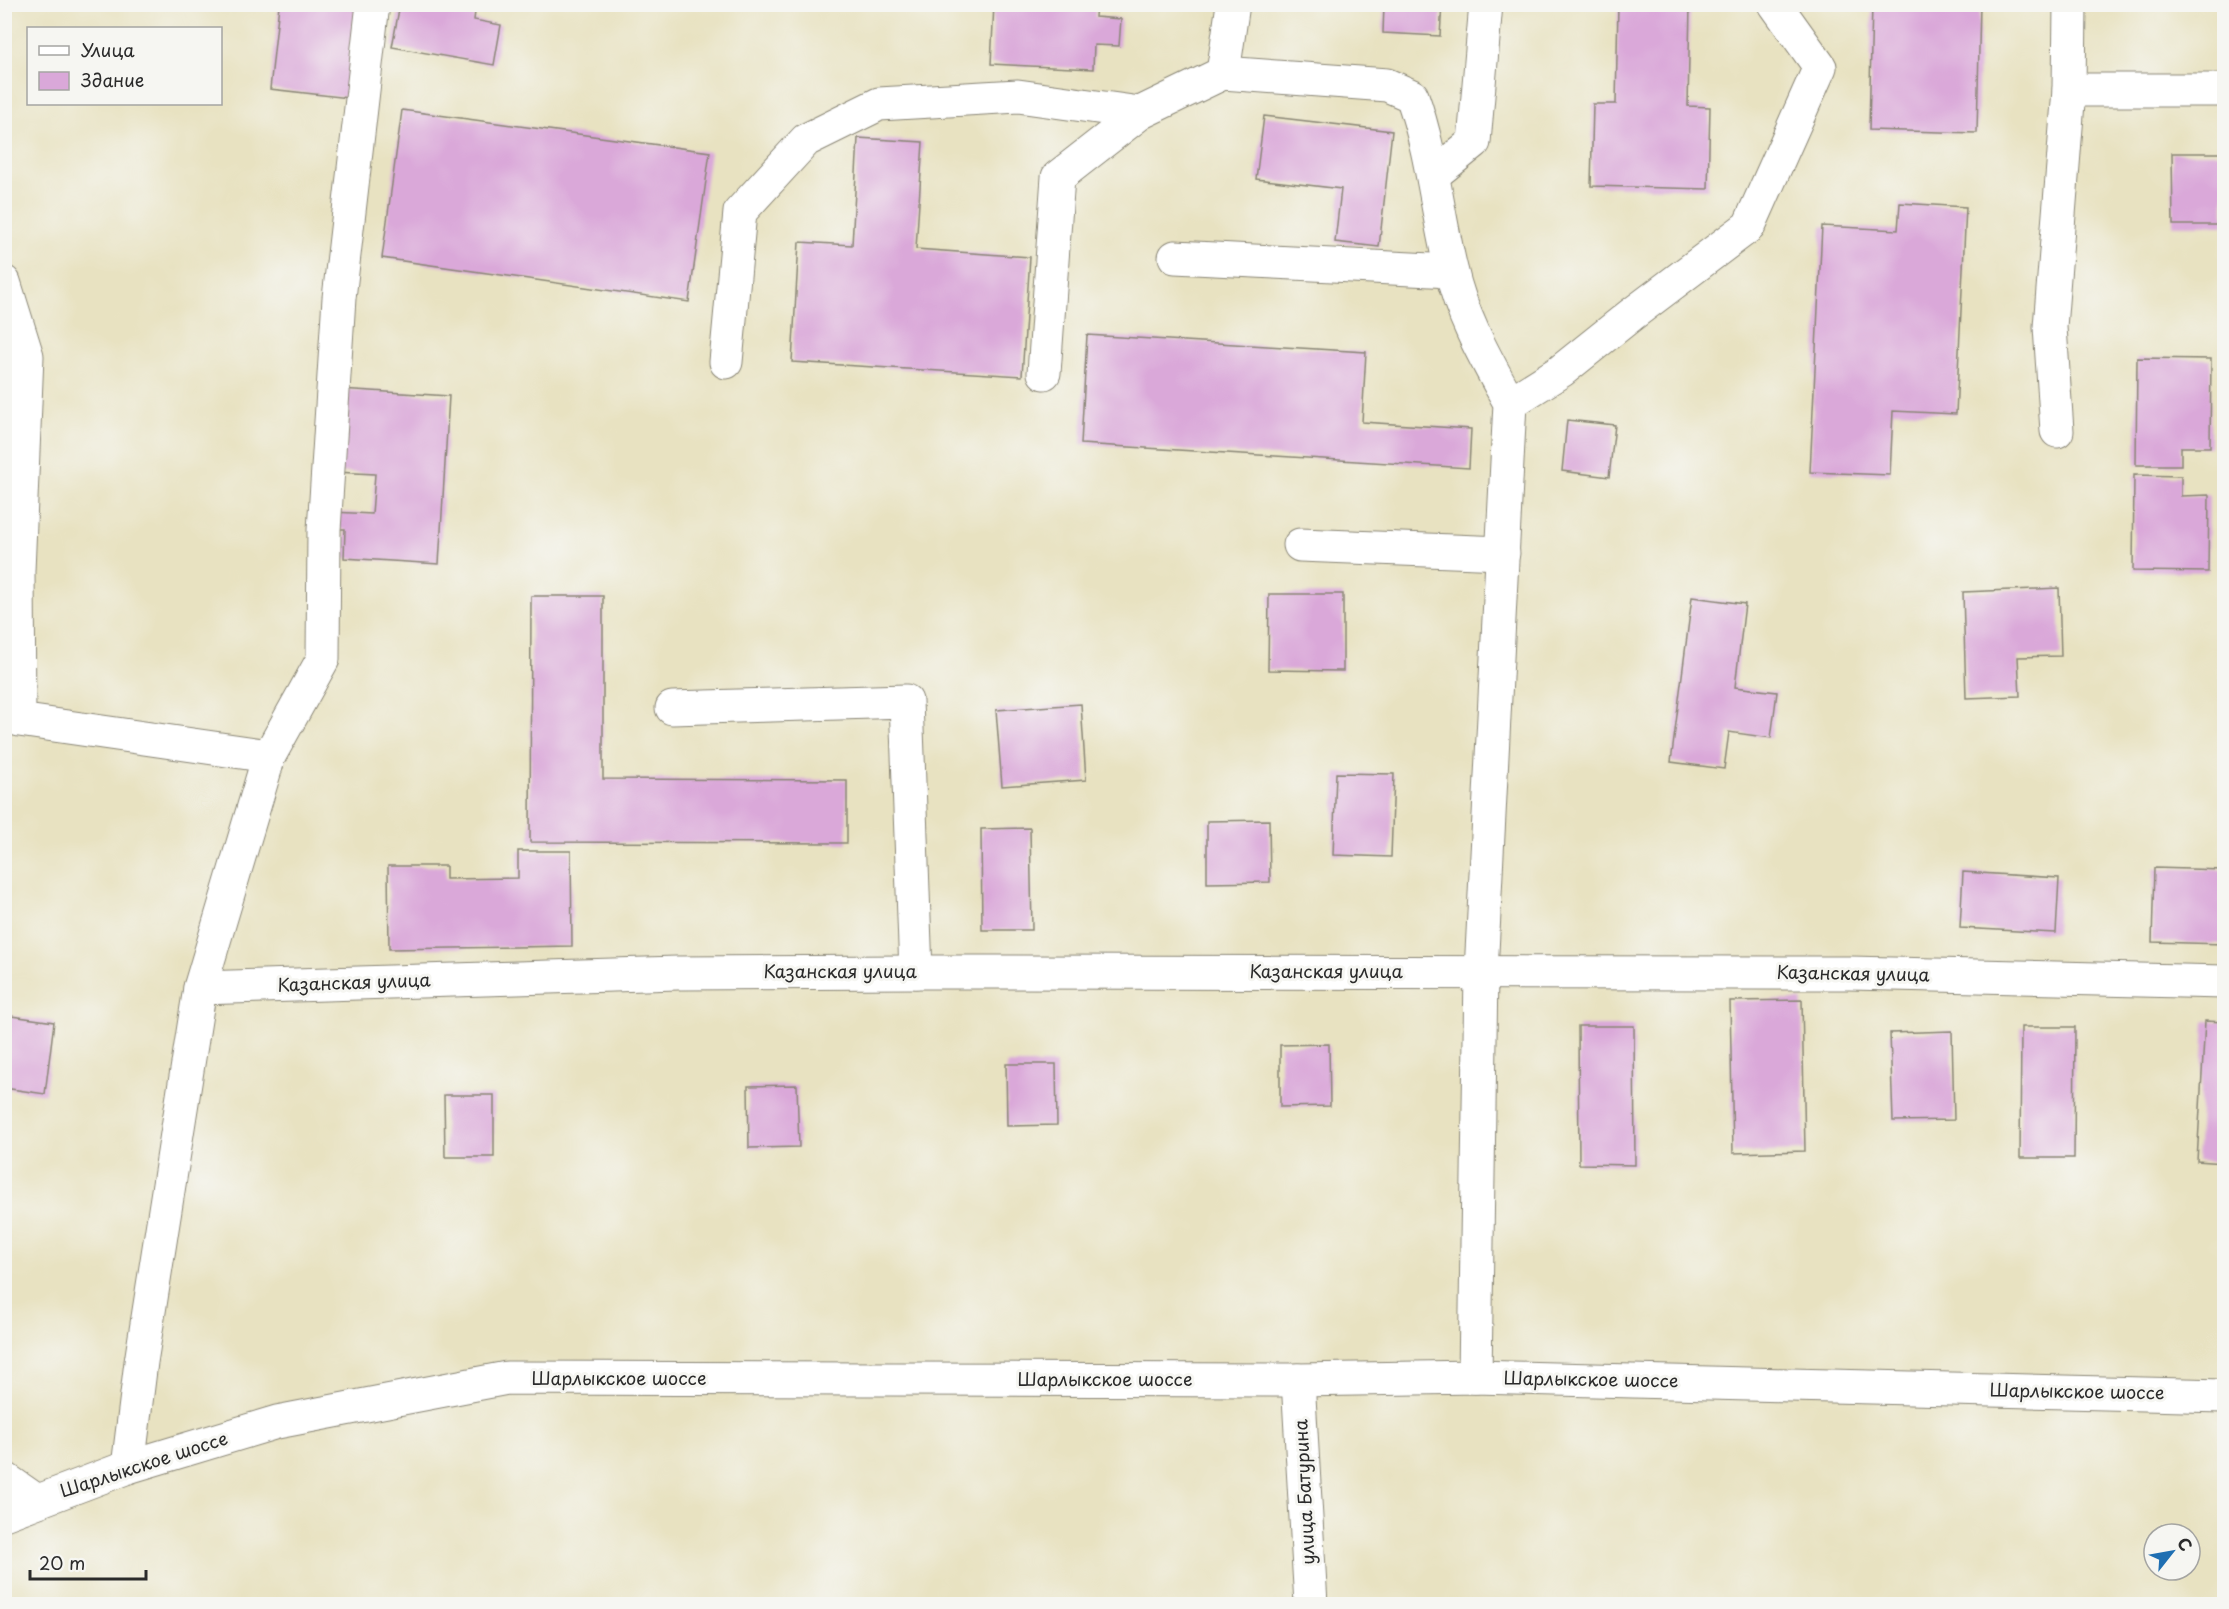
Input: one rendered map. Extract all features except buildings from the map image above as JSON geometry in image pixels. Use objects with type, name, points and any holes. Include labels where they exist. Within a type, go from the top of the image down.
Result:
[{"type":"street","points":[[128,1467],[141,1362],[200,988],[269,756],[323,659],[324,530],[339,298],[373,4]]},
{"type":"street","points":[[1223,73],[1233,4]]},
{"type":"street","points":[[1433,175],[1474,142],[1486,4]]},
{"type":"street","points":[[1509,403],[1561,371],[1749,226],[1820,67],[1774,4]]},
{"type":"street","points":[[2057,431],[2050,327],[2069,90],[2070,4]]},
{"type":"street","points":[[1044,373],[1058,177],[1140,113],[1223,73],[1387,86],[1412,96],[1433,175],[1451,271],[1468,324],[1509,403],[1481,972],[1475,1377]]},
{"type":"street","points":[[2069,90],[2224,90]]},
{"type":"street","points":[[726,362],[740,212],[806,140],[879,104],[1018,96],[1140,113]]},
{"type":"street","points":[[1175,257],[1451,271]]},
{"type":"street","points":[[4,282],[27,356],[11,570],[20,720],[269,756]]},
{"type":"street","points":[[1300,545],[1503,553]]},
{"type":"street","points":[[672,708],[906,701],[916,972]]},
{"type":"street","name":"Казанская улица","points":[[200,988],[677,973],[916,972],[1850,973],[2224,982]]},
{"type":"street","name":"Шарлыкское шоссе","points":[[4,1514],[128,1467],[277,1422],[507,1378],[1298,1380],[1475,1377],[2224,1396]]},
{"type":"street","name":"улица Батурина","points":[[1298,1380],[1311,1605]]},
{"type":"street","points":[[4,1478],[37,1501]]}]
